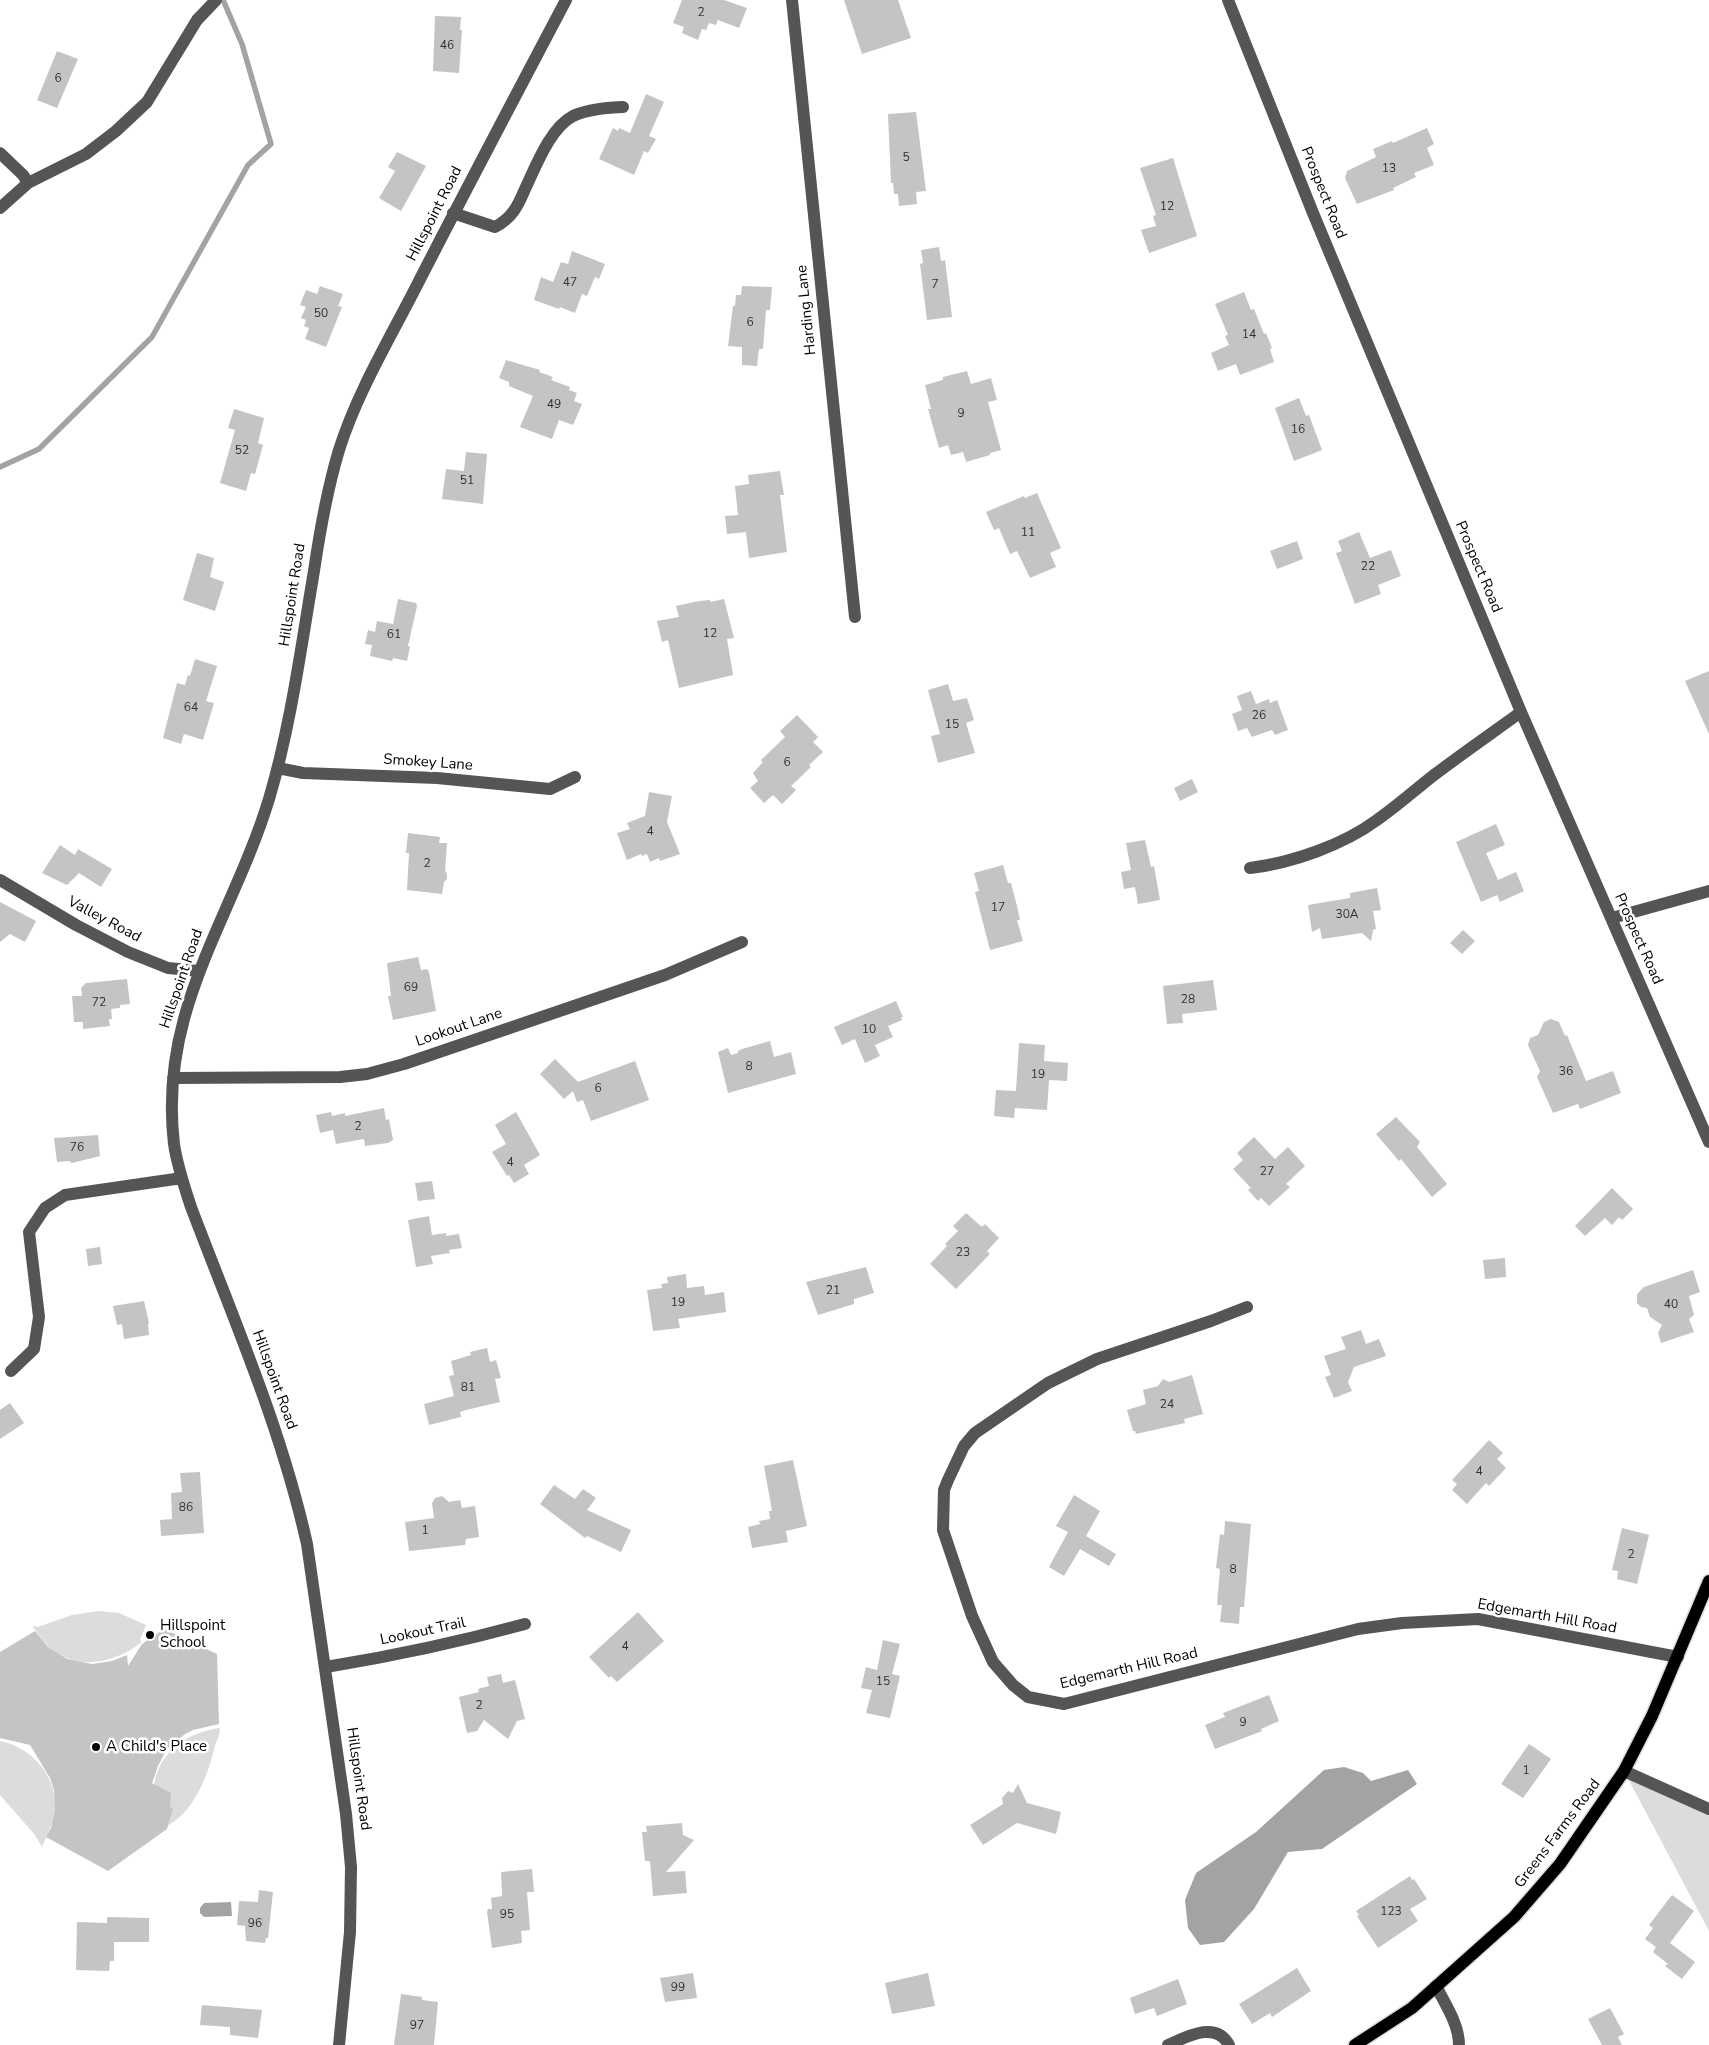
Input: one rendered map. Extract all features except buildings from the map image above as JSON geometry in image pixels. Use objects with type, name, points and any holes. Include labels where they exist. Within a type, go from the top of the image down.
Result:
[{"type":"main road","name":"Greens Farms Road","points":[[1355,2045],[1412,2008],[1514,1917],[1560,1864],[1624,1771],[1678,1657],[1709,1581]]},
{"type":"street","points":[[0,208],[28,183],[86,154],[116,131],[147,102],[197,20],[216,0]]},
{"type":"street","name":"Hillspoint Road","points":[[339,2045],[350,1932],[351,1867],[347,1822],[326,1667],[307,1544],[276,1430],[182,1178],[174,1143],[172,1078],[182,1024],[199,971],[261,824],[278,768],[296,675],[323,514],[338,451],[361,396],[453,213],[566,0]]},
{"type":"street","name":"Harding Lane","points":[[792,0],[855,617]]},
{"type":"street","name":"Prospect Road","points":[[1228,0],[1313,213],[1521,712],[1709,1142]]},
{"type":"street","points":[[453,213],[495,226],[503,222],[515,212],[538,162],[558,128],[574,115],[602,108],[623,107]]},
{"type":"street","points":[[0,153],[24,175],[28,183]]},
{"type":"street","points":[[1250,868],[1271,866],[1298,859],[1359,832],[1521,712]]},
{"type":"street","name":"Smokey Lane","points":[[278,768],[303,773],[436,778],[550,789],[575,777]]},
{"type":"street","name":"Valley Road","points":[[0,880],[76,926],[128,952],[168,968],[199,971]]},
{"type":"street","points":[[1612,918],[1709,890]]},
{"type":"street","name":"Lookout Lane","points":[[172,1078],[285,1078],[367,1074],[404,1064],[665,975],[742,942]]},
{"type":"street","points":[[11,1371],[34,1349],[39,1317],[29,1232],[45,1208],[65,1196],[182,1178]]},
{"type":"street","name":"Edgemarth Hill Road","points":[[1247,1307],[1097,1359],[1048,1383],[1004,1415],[974,1433],[964,1446],[944,1490],[944,1530],[972,1616],[993,1662],[1013,1685],[1028,1697],[1064,1704],[1358,1629],[1402,1623],[1478,1619],[1678,1657]]},
{"type":"street","name":"Lookout Trail","points":[[326,1667],[467,1640],[525,1624]]},
{"type":"street","points":[[1624,1771],[1709,1809]]},
{"type":"street","points":[[1436,1986],[1453,2021],[1459,2037],[1459,2045]]},
{"type":"street","points":[[1168,2045],[1197,2032],[1213,2032],[1227,2040],[1230,2045]]},
{"type":"shaded area","points":[[99,1611],[119,1613],[146,1625],[140,1640],[142,1642],[120,1655],[96,1662],[83,1662],[71,1660],[60,1655],[47,1645],[32,1626],[38,1627],[72,1615]]},
{"type":"shaded area","points":[[220,1728],[204,1781],[198,1793],[184,1813],[164,1827],[154,1797],[158,1770],[164,1759],[183,1741],[207,1730]]},
{"type":"shaded area","points":[[0,1741],[12,1744],[32,1757],[41,1765],[52,1787],[55,1798],[55,1811],[42,1847],[35,1835],[0,1795]]},
{"type":"shaded area","points":[[1344,1767],[1363,1773],[1371,1781],[1408,1770],[1417,1784],[1322,1849],[1288,1852],[1254,1909],[1224,1942],[1200,1945],[1188,1928],[1185,1900],[1196,1873],[1256,1832],[1324,1770]]},
{"type":"shaded area","points":[[1624,1771],[1709,1809],[1709,1931]]},
{"type":"shaded area","points":[[231,1902],[232,1916],[204,1917],[200,1913],[200,1908],[204,1903]]},
{"type":"waterway","points":[[0,467],[39,449],[152,337],[248,165],[271,144],[242,44],[224,2]]},
{"type":"place","name":"Hillspoint School","points":[[150,1635]]},
{"type":"place","name":"A Child's Place","points":[[96,1747]]}]
